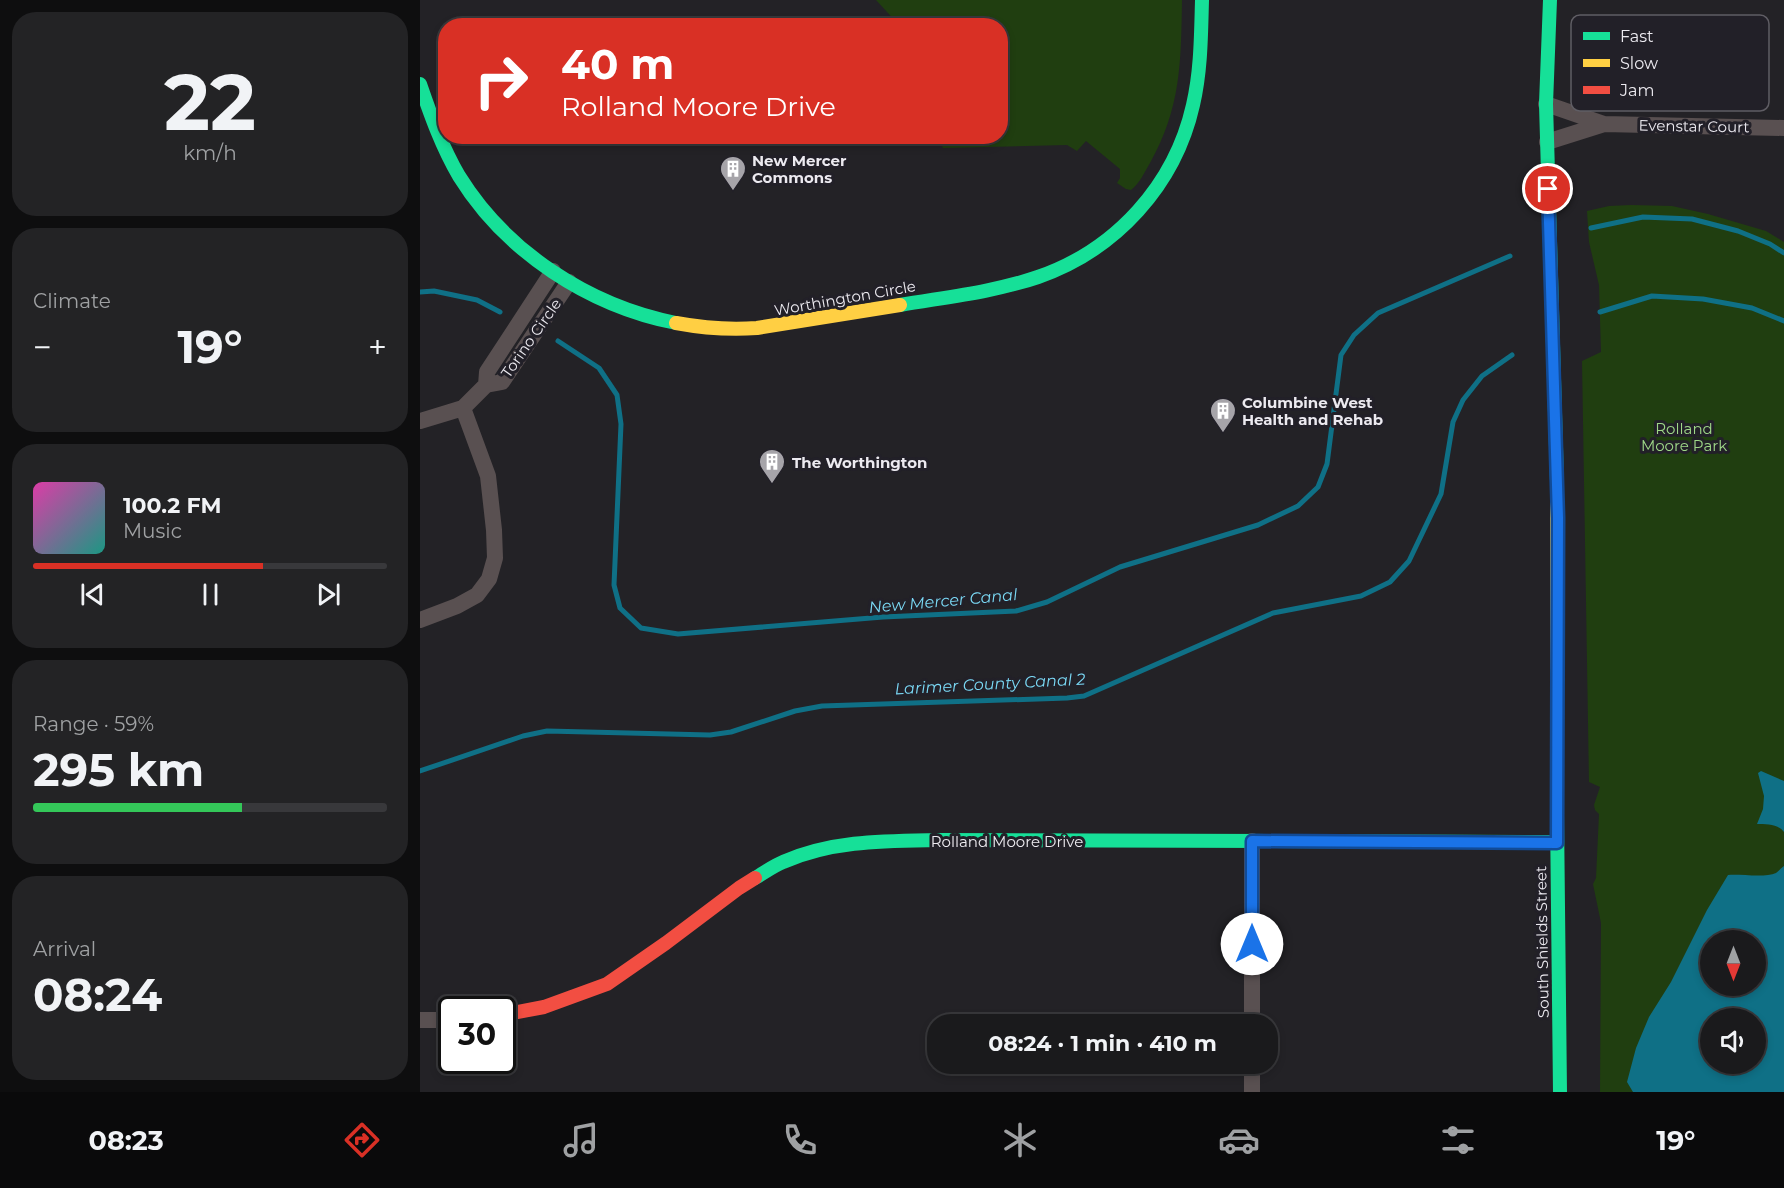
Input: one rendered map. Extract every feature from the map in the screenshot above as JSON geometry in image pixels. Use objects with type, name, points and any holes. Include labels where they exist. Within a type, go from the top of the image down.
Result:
[{"type":"street","name":"Worthington Circle","points":[[442,144],[466,187],[509,237],[534,258],[570,282],[595,296],[633,312],[678,324],[703,328],[737,329],[770,327],[908,304],[1021,282],[1056,270],[1086,255],[1128,223],[1150,198],[1171,167],[1185,137],[1196,101],[1200,69],[1202,0]]},
{"type":"street","name":"South Shields Street","points":[[1550,0],[1546,104],[1558,518],[1557,843],[1560,1092]]},
{"type":"street","name":"Worthington Circle","points":[[420,84],[438,134]]},
{"type":"street","name":"Evenstar Court","points":[[1546,104],[1604,124],[1784,128]]},
{"type":"street","name":"Evenstar Court","points":[[1547,142],[1604,124]]},
{"type":"street","name":"Torino Circle","points":[[486,385],[487,372],[553,271]]},
{"type":"street","name":"Torino Circle","points":[[420,420],[463,408],[486,385],[502,382],[570,282]]},
{"type":"street","points":[[420,620],[458,606],[477,595],[489,579],[495,558],[488,476],[463,408]]},
{"type":"street","name":"Rolland Moore Drive","points":[[516,1012],[544,1007],[607,984],[739,888],[782,862],[816,850],[859,842],[931,840],[1557,843]]},
{"type":"street","points":[[1252,841],[1252,1014]]},
{"type":"street","points":[[420,1020],[438,1020]]},
{"type":"street","points":[[1252,1074],[1252,1092]]},
{"type":"green space","points":[[876,0],[1182,0],[1180,64],[1173,104],[1160,143],[1139,181],[1131,190],[1117,183],[1120,178],[1120,169],[1086,141],[1077,151],[1067,145],[943,148],[941,144],[1008,144],[1008,18],[893,18]]},
{"type":"green space","name":"Rolland Moore Park","points":[[1609,206],[1672,206],[1766,231],[1784,242],[1784,1092],[1600,1092],[1601,923],[1593,884],[1596,878],[1599,814],[1594,805],[1600,787],[1589,782],[1582,361],[1601,352],[1599,285],[1589,242],[1587,211]]},
{"type":"water","points":[[1761,771],[1784,781],[1784,832],[1775,826],[1757,824],[1763,809],[1764,796],[1758,773]]},
{"type":"water","points":[[1784,866],[1784,1092],[1633,1092],[1627,1082],[1636,1048],[1649,1017],[1671,982],[1707,910],[1728,875],[1760,876],[1776,873]]},
{"type":"waterway","name":"New Mercer Canal","points":[[1591,228],[1643,217],[1692,219],[1738,231],[1770,244],[1784,253]]},
{"type":"waterway","name":"New Mercer Canal","points":[[558,341],[599,368],[617,395],[621,424],[614,585],[620,608],[641,628],[678,634],[883,617],[1016,611],[1047,602],[1120,567],[1258,525],[1298,506],[1318,487],[1327,464],[1341,355],[1354,335],[1378,313],[1510,256]]},
{"type":"waterway","name":"New Mercer Canal","points":[[420,292],[434,291],[477,300],[500,312]]},
{"type":"waterway","name":"Larimer County Canal 2","points":[[1600,312],[1652,296],[1703,299],[1752,308],[1784,321]]},
{"type":"waterway","name":"Larimer County Canal 2","points":[[420,771],[523,736],[547,731],[710,735],[731,732],[795,711],[822,706],[1084,696],[1273,613],[1361,596],[1390,582],[1409,561],[1441,494],[1453,422],[1463,400],[1482,376],[1512,355]]},
{"type":"traffic: fast","points":[[900,305],[987,290],[1038,277],[1093,250],[1117,232],[1138,211],[1157,187],[1172,162],[1193,105],[1198,79],[1202,0]]},
{"type":"traffic: fast","points":[[1550,0],[1546,104],[1557,481]]},
{"type":"traffic: fast","points":[[420,84],[438,133]]},
{"type":"traffic: fast","points":[[443,144],[459,176],[500,229],[552,272],[612,304],[676,323]]},
{"type":"traffic: fast","points":[[1557,668],[1560,1092]]},
{"type":"traffic: fast","points":[[755,878],[779,864],[821,849],[880,842],[940,840],[1557,842]]},
{"type":"traffic: slow","points":[[676,323],[716,328],[757,328],[900,305]]},
{"type":"traffic: slow","points":[[1557,481],[1557,668]]},
{"type":"traffic: jam","points":[[516,1012],[544,1007],[607,984],[755,878]]},
{"type":"place","name":"New Mercer Commons","points":[[733,192]]},
{"type":"place","name":"Columbine West Health and Rehab","points":[[1223,434]]},
{"type":"place","name":"The Worthington","points":[[772,485]]},
{"type":"route","points":[[1252,944],[1252,841],[1557,843],[1558,518],[1548,189]]}]
